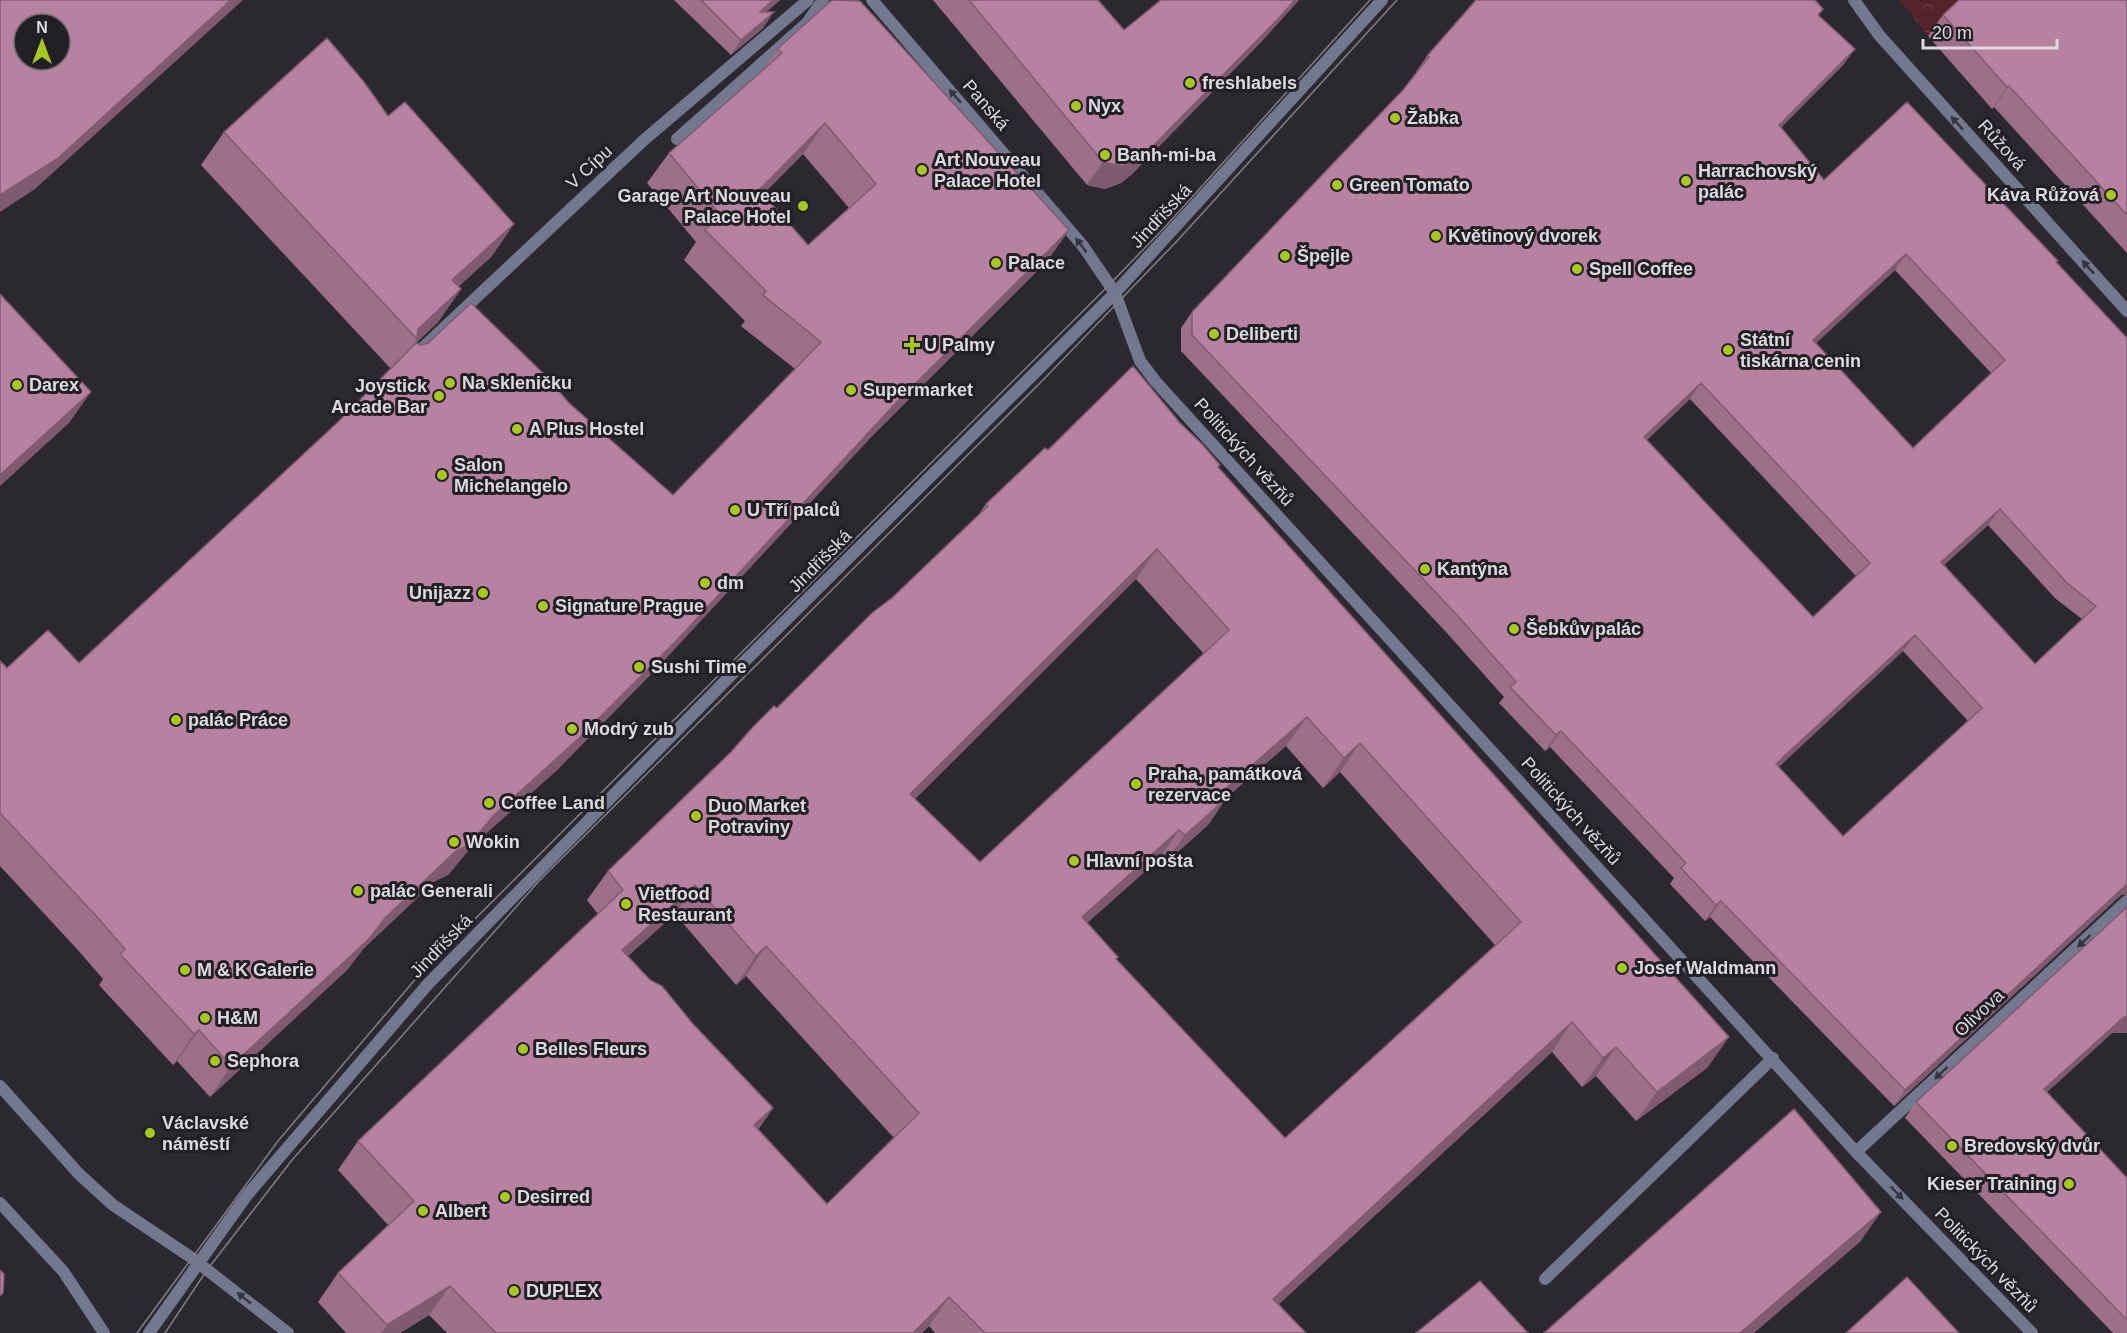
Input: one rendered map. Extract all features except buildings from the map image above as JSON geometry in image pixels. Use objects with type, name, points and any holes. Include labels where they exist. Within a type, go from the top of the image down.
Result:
[{"type":"street","name":"V Cípu","points":[[407,362],[644,140],[808,0]]},
{"type":"street","points":[[677,139],[807,23],[823,0]]},
{"type":"street","name":"Panská","points":[[872,0],[1083,246],[1114,293]]},
{"type":"street","name":"Jindřišská","points":[[199,1264],[247,1195],[428,984],[741,665],[1114,293],[1382,0]]},
{"type":"street","name":"Růžová","points":[[1854,0],[1879,35],[2127,311]]},
{"type":"street","name":"Politických vězňů","points":[[1114,293],[1140,361],[1156,382],[1773,1058],[1856,1152],[2032,1333]]},
{"type":"street","name":"Olivova","points":[[1856,1152],[2127,901]]},
{"type":"street","points":[[1545,1279],[1773,1058]]},
{"type":"street","points":[[0,1086],[79,1174],[113,1205],[199,1264],[288,1333]]},
{"type":"street","points":[[0,1203],[63,1271],[104,1333]]},
{"type":"street","points":[[149,1333],[199,1264]]},
{"type":"green space","points":[[1900,0],[1968,0],[1928,36]]},
{"type":"tram line","points":[[137,1333],[278,1141],[418,976],[1109,285],[1165,227],[1370,0]]},
{"type":"tram line","points":[[165,1333],[207,1270],[292,1160],[539,881],[1046,377],[1178,240],[1397,0]]},
{"type":"place","name":"freshlabels","points":[[1190,83]]},
{"type":"place","name":"Nyx","points":[[1076,106]]},
{"type":"place","name":"Žabka","points":[[1395,118]]},
{"type":"place","name":"Banh-mi-ba","points":[[1105,155]]},
{"type":"place","name":"Art Nouveau Palace Hotel","points":[[922,170]]},
{"type":"place","name":"Harrachovský palác","points":[[1686,181]]},
{"type":"place","name":"Green Tomato","points":[[1337,185]]},
{"type":"place","name":"Káva Růžová","points":[[2111,195]]},
{"type":"place","name":"Garage Art Nouveau Palace Hotel","points":[[803,206]]},
{"type":"place","name":"Květinový dvorek","points":[[1436,236]]},
{"type":"place","name":"Špejle","points":[[1285,256]]},
{"type":"place","name":"Palace","points":[[996,263]]},
{"type":"place","name":"Spell Coffee","points":[[1577,269]]},
{"type":"place","name":"Deliberti","points":[[1214,334]]},
{"type":"place","name":"U Palmy","points":[[912,345]]},
{"type":"place","name":"Státní tiskárna cenin","points":[[1728,350]]},
{"type":"place","name":"Na skleničku","points":[[450,383]]},
{"type":"place","name":"Darex","points":[[17,385]]},
{"type":"place","name":"Supermarket","points":[[851,390]]},
{"type":"place","name":"Joystick Arcade Bar","points":[[439,396]]},
{"type":"place","name":"A Plus Hostel","points":[[517,429]]},
{"type":"place","name":"Salon Michelangelo","points":[[442,475]]},
{"type":"place","name":"U Tří palců","points":[[735,510]]},
{"type":"place","name":"Kantýna","points":[[1425,569]]},
{"type":"place","name":"dm","points":[[705,583]]},
{"type":"place","name":"Unijazz","points":[[483,593]]},
{"type":"place","name":"Signature Prague","points":[[543,606]]},
{"type":"place","name":"Šebkův palác","points":[[1514,629]]},
{"type":"place","name":"Sushi Time","points":[[639,667]]},
{"type":"place","name":"palác Práce","points":[[176,720]]},
{"type":"place","name":"Modrý zub","points":[[572,729]]},
{"type":"place","name":"Praha, památková rezervace","points":[[1136,784]]},
{"type":"place","name":"Coffee Land","points":[[489,803]]},
{"type":"place","name":"Duo Market Potraviny","points":[[696,816]]},
{"type":"place","name":"Wokin","points":[[454,842]]},
{"type":"place","name":"Hlavní pošta","points":[[1074,861]]},
{"type":"place","name":"palác Generali","points":[[358,891]]},
{"type":"place","name":"Vietfood Restaurant","points":[[626,904]]},
{"type":"place","name":"Josef Waldmann","points":[[1622,968]]},
{"type":"place","name":"M & K Galerie","points":[[185,970]]},
{"type":"place","name":"H&M","points":[[205,1018]]},
{"type":"place","name":"Belles Fleurs","points":[[523,1049]]},
{"type":"place","name":"Sephora","points":[[215,1061]]},
{"type":"place","name":"Václavské náměstí","points":[[150,1133]]},
{"type":"place","name":"Bredovský dvůr","points":[[1952,1146]]},
{"type":"place","name":"Kieser Training","points":[[2069,1184]]},
{"type":"place","name":"Desirred","points":[[505,1197]]},
{"type":"place","name":"Albert","points":[[423,1211]]},
{"type":"place","name":"DUPLEX","points":[[514,1291]]}]
